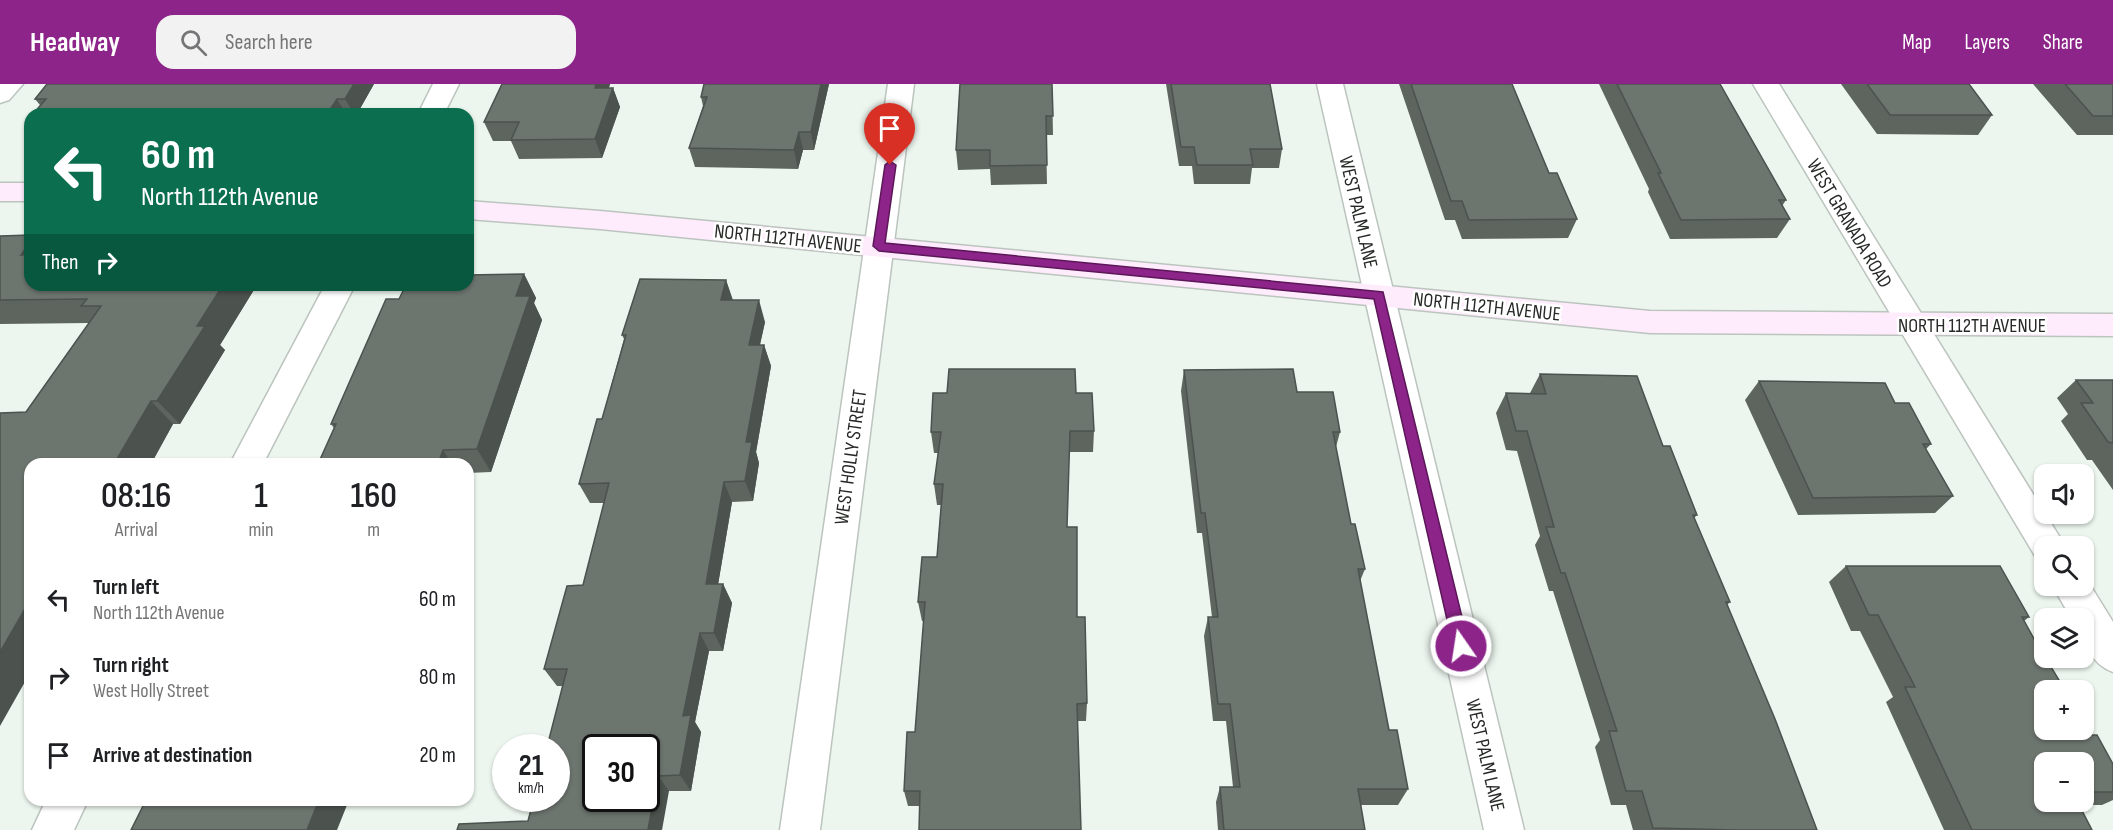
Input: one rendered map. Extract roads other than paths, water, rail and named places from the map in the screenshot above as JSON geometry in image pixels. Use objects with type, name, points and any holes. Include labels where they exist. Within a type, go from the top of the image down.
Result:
[{"type":"street","points":[[0,95],[10,84]]},
{"type":"street","points":[[434,108],[446,84]]},
{"type":"street","name":"WEST HOLLY STREET","points":[[800,830],[901,84]]},
{"type":"street","name":"WEST PALM LANE","points":[[1330,84],[1504,830]]},
{"type":"street","name":"WEST GRANADA ROAD","points":[[1766,84],[2041,536]]},
{"type":"street","points":[[0,192],[24,192]]},
{"type":"street","name":"NORTH 112TH AVENUE","points":[[474,210],[879,246],[1650,322],[2113,325]]},
{"type":"street","points":[[249,458],[337,291]]},
{"type":"street","points":[[2077,596],[2113,655]]},
{"type":"street","points":[[52,830],[65,806]]}]
